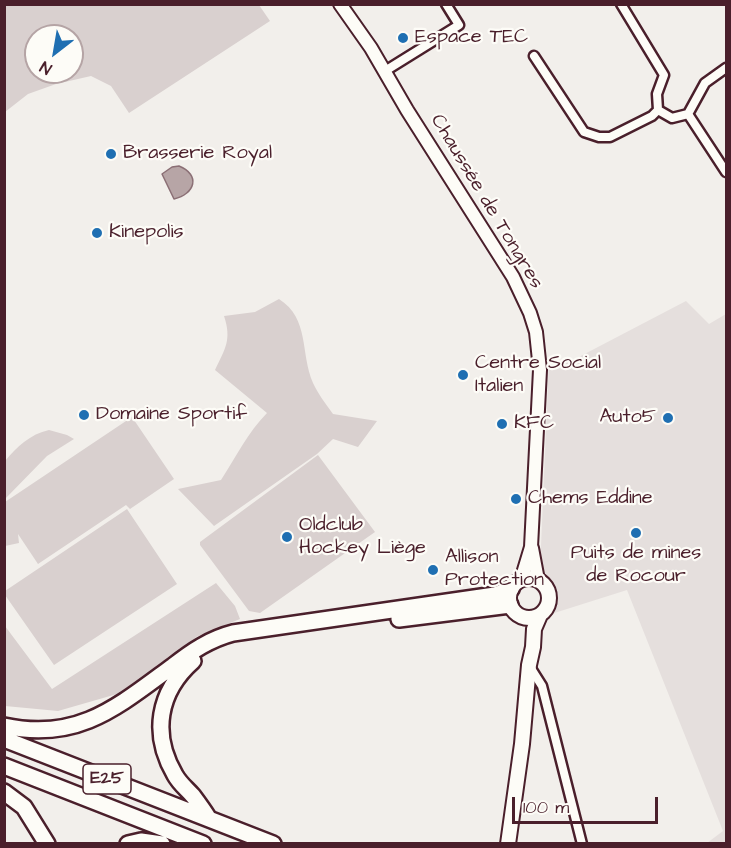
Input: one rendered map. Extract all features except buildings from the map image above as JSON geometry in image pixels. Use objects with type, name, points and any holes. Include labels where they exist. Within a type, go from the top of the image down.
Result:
[{"type":"highway","points":[[4,726],[52,730],[93,720],[112,710],[202,645],[225,635],[495,595],[516,585]]},
{"type":"highway","points":[[209,819],[174,773],[167,759],[160,726],[166,694],[174,680],[196,658],[209,649],[237,640],[514,610]]},
{"type":"highway","name":"E25","points":[[4,739],[273,843]]},
{"type":"highway","name":"E25","points":[[4,766],[198,842]]},
{"type":"highway","points":[[4,792],[24,807],[47,843]]},
{"type":"highway","points":[[128,843],[141,841],[162,843]]},
{"type":"highway","points":[[176,843],[198,842]]},
{"type":"main road","name":"Chaussée de Tongres","points":[[340,4],[385,71],[513,278],[530,313],[536,332],[540,370],[531,547],[516,585]]},
{"type":"main road","name":"Chaussée de Tongres","points":[[531,547],[535,556],[538,580]]},
{"type":"main road","points":[[508,843],[522,744],[534,629],[540,615],[547,608],[549,600],[548,591],[538,580],[531,578],[516,585],[509,597],[524,629],[529,665]]},
{"type":"main road","points":[[514,610],[530,618],[540,615]]},
{"type":"street","points":[[385,71],[459,25],[446,4]]},
{"type":"street","points":[[534,56],[584,132],[599,137],[610,137],[652,116],[658,110],[657,94],[664,75],[621,4]]},
{"type":"street","points":[[658,110],[672,118],[687,114],[705,83],[726,68]]},
{"type":"street","points":[[687,114],[726,172]]},
{"type":"street","points":[[529,665],[542,686],[582,843]]},
{"type":"shaded area","points":[[7,4],[259,5],[270,21],[129,113],[111,86],[91,76],[84,78],[84,24],[24,24],[24,84],[56,84],[28,94],[5,112],[4,10]]},
{"type":"shaded area","points":[[179,166],[190,174],[193,184],[187,193],[174,199],[162,174],[172,167]]},
{"type":"shaded area","points":[[279,299],[296,316],[313,383],[333,414],[377,421],[358,447],[333,439],[317,454],[214,526],[178,489],[221,480],[248,436],[267,413],[215,370],[227,338],[224,316],[255,312]]},
{"type":"shaded area","points":[[686,301],[709,324],[726,314],[726,843],[707,843],[723,831],[627,590],[548,615],[554,585],[547,581],[540,569],[549,361],[575,359]]},
{"type":"shaded area","points":[[132,417],[174,479],[130,509],[126,505],[38,564],[18,534],[19,543],[5,546],[5,502]]},
{"type":"shaded area","points":[[49,430],[74,439],[47,456],[5,499],[5,461],[24,442]]},
{"type":"shaded area","name":"Oldclub Hockey Liège","points":[[318,455],[375,532],[260,613],[249,611],[200,542]]},
{"type":"shaded area","points":[[127,509],[177,584],[54,665],[5,595],[5,591]]},
{"type":"shaded area","points":[[216,583],[235,606],[240,619],[196,637],[193,644],[117,694],[58,711],[5,706],[5,626],[52,689]]},
{"type":"place","name":"Espace TEC","points":[[403,38]]},
{"type":"place","name":"Brasserie Royal","points":[[111,154]]},
{"type":"place","name":"Kinepolis","points":[[97,233]]},
{"type":"place","name":"Centre Social Italien","points":[[463,375]]},
{"type":"place","name":"Domaine Sportif","points":[[84,415]]},
{"type":"place","name":"Auto5","points":[[668,418]]},
{"type":"place","name":"KFC","points":[[502,424]]},
{"type":"place","name":"Chems Eddine","points":[[516,499]]},
{"type":"place","name":"Puits de mines de Rocour","points":[[636,533]]},
{"type":"place","name":"Oldclub Hockey Liège","points":[[287,537]]},
{"type":"place","name":"Allison Protection","points":[[433,570]]}]
